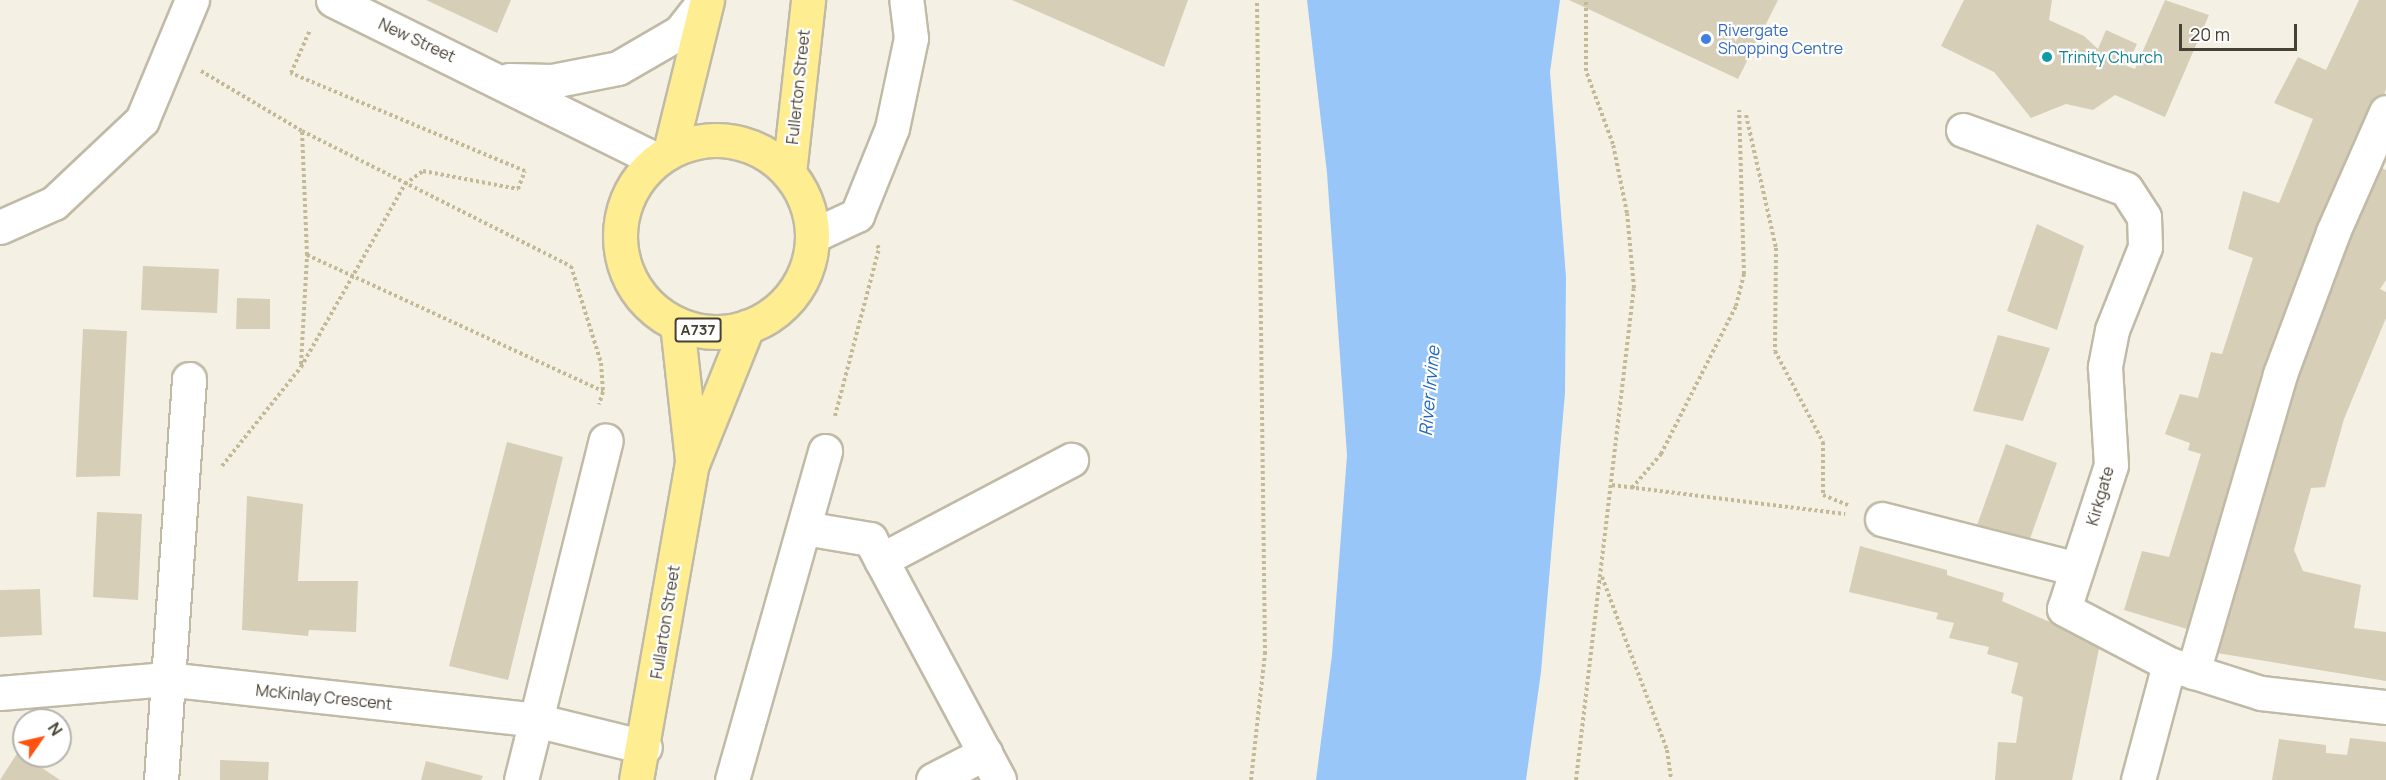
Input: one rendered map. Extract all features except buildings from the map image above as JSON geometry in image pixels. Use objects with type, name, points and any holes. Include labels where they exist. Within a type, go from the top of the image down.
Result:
[{"type":"main road","name":"A737","points":[[663,155],[701,141],[734,141],[764,153],[789,173],[809,213],[812,236],[807,265],[794,292],[773,314],[747,327],[723,332],[677,324],[649,306],[629,279],[620,248],[621,215],[630,194],[663,155],[706,0]]},
{"type":"main road","name":"Fullerton Street","points":[[789,173],[808,0]]},
{"type":"main road","name":"Fullarton Street","points":[[677,324],[692,464]]},
{"type":"main road","name":"Fullarton Street","points":[[636,780],[645,747],[692,464],[747,327]]},
{"type":"street","points":[[0,227],[54,203],[142,120],[172,54],[192,0]]},
{"type":"street","name":"New Street","points":[[501,80],[552,81],[618,68],[659,48],[680,32],[706,0]]},
{"type":"street","points":[[812,236],[857,215],[892,128],[911,38],[906,0]]},
{"type":"street","name":"New Street","points":[[323,10],[501,80],[663,155]]},
{"type":"street","points":[[2139,780],[2181,668],[2280,374],[2332,232],[2386,112]]},
{"type":"street","name":"Kirkgate","points":[[1963,129],[2126,189],[2144,216],[2145,247],[2112,330],[2105,367],[2111,465],[2064,609],[2181,668],[2261,693],[2386,707]]},
{"type":"street","points":[[160,780],[189,379]]},
{"type":"street","points":[[521,780],[606,440]]},
{"type":"street","points":[[732,780],[825,451]]},
{"type":"street","points":[[881,560],[1071,460]]},
{"type":"street","points":[[1882,519],[2077,569]]},
{"type":"street","points":[[804,528],[870,538],[992,767],[933,780]]},
{"type":"street","name":"McKinlay Crescent","points":[[0,693],[166,679],[535,720],[645,747]]},
{"type":"path","points":[[1251,780],[1265,654],[1257,0]]},
{"type":"path","points":[[1576,780],[1634,288],[1627,213],[1613,144],[1586,71],[1586,0]]},
{"type":"path","points":[[214,475],[301,367],[405,183],[423,171],[518,189],[525,171],[291,73],[323,10]]},
{"type":"path","points":[[172,54],[302,131],[571,266],[594,331],[603,392],[596,412],[606,440]]},
{"type":"path","points":[[1632,488],[1660,454],[1736,306],[1744,274],[1739,110]]},
{"type":"path","points":[[1746,115],[1776,248],[1775,351],[1823,442],[1823,495],[1882,519]]},
{"type":"path","points":[[301,367],[307,255],[302,131]]},
{"type":"path","points":[[825,451],[879,248],[857,215]]},
{"type":"path","points":[[307,255],[603,392]]},
{"type":"path","points":[[1612,485],[1882,519]]},
{"type":"path","points":[[1601,574],[1667,750],[1671,780]]},
{"type":"water","name":"River Irvine","points":[[1307,0],[1560,0],[1550,72],[1566,277],[1565,393],[1541,672],[1526,780],[1316,780],[1332,655],[1347,455],[1327,173]]},
{"type":"place","name":"Rivergate Shopping Centre","points":[[1706,39]]},
{"type":"place","name":"Trinity Church","points":[[2047,57]]}]
